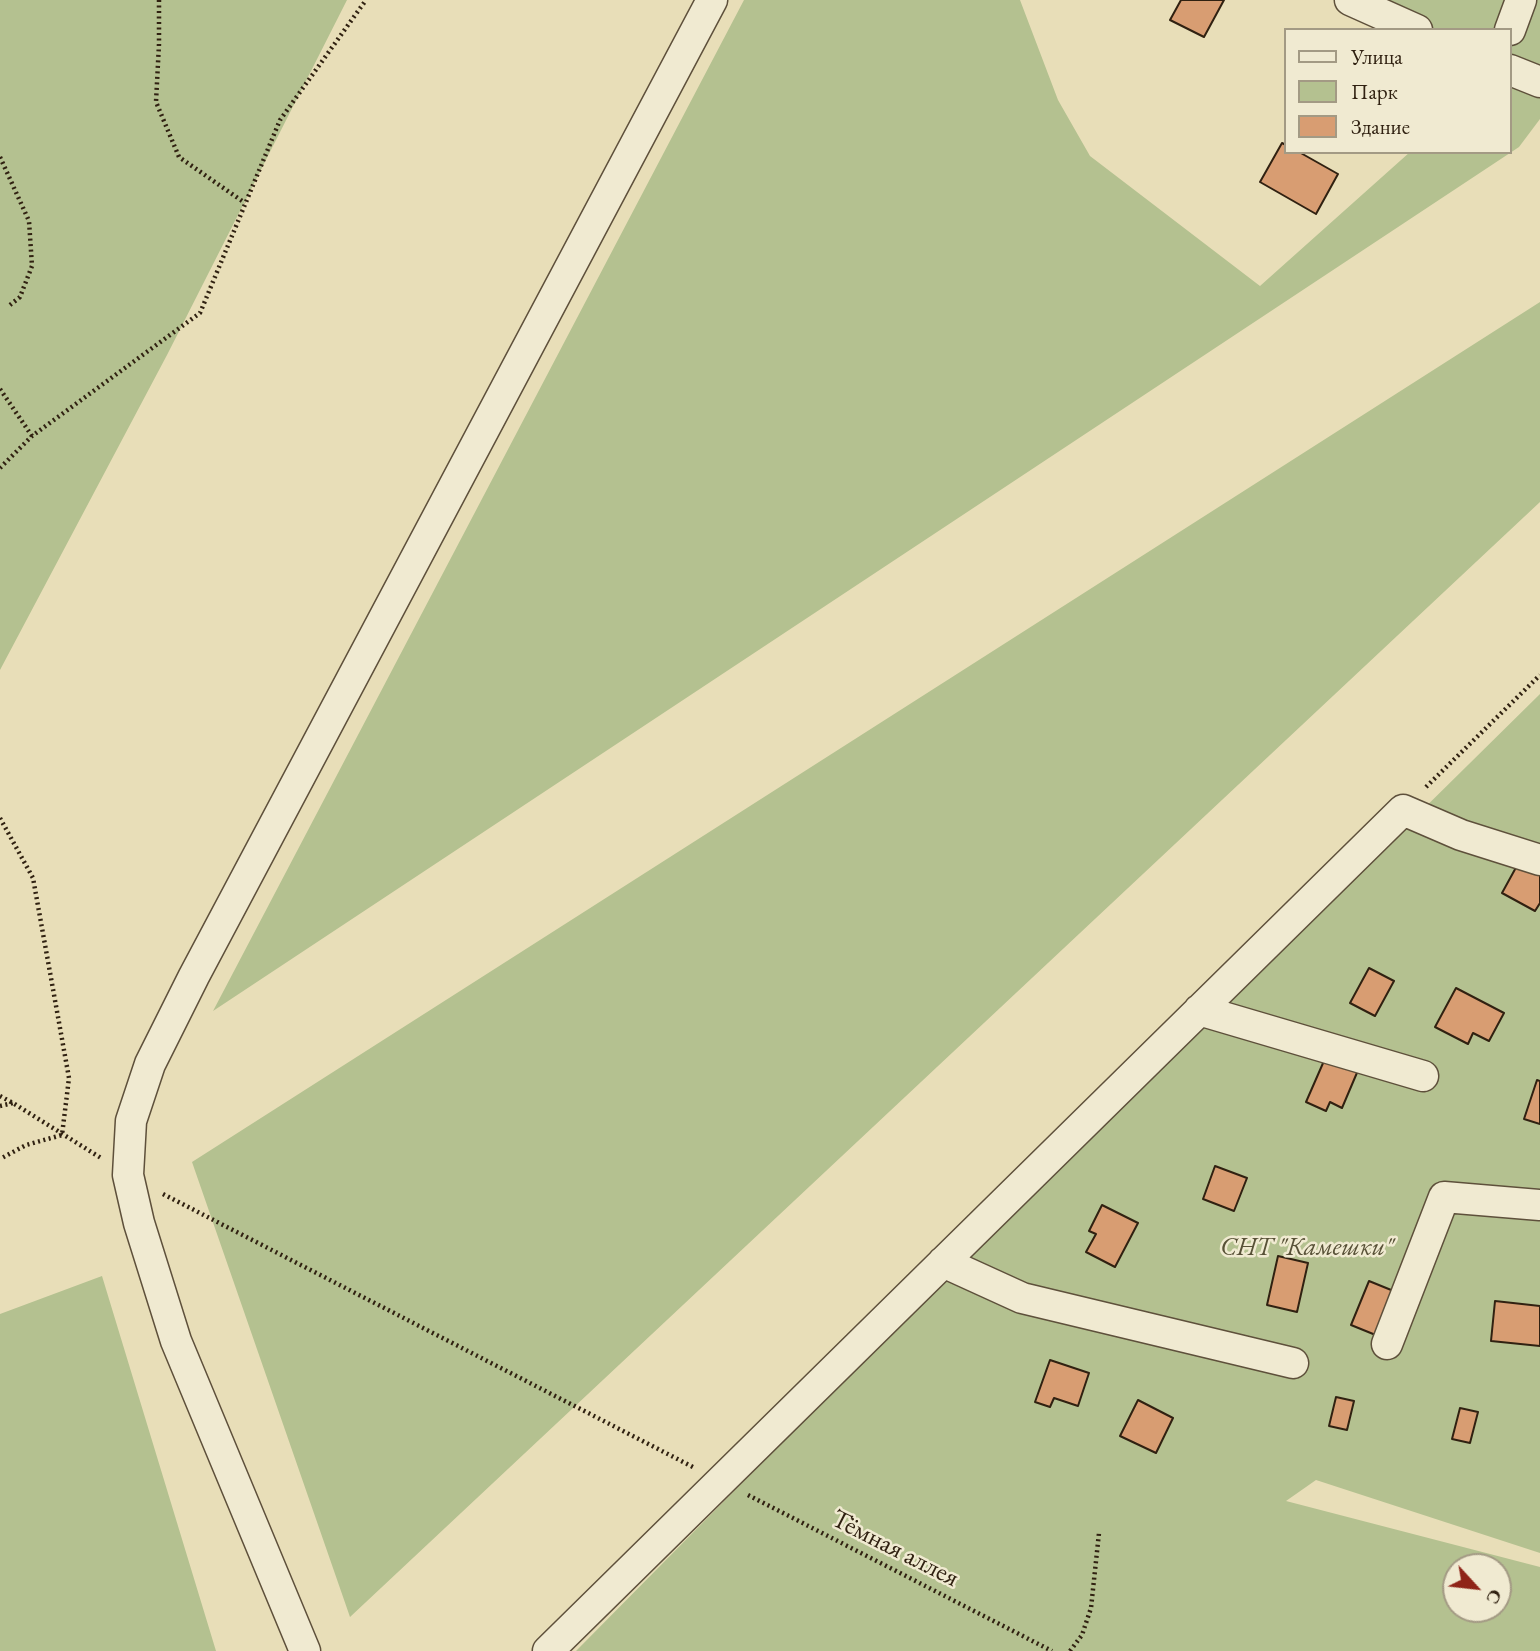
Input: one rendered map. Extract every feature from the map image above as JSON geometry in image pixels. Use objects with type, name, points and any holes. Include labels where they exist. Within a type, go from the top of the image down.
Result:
[{"type":"street","points":[[305,1651],[176,1340],[139,1223],[128,1175],[131,1121],[150,1064],[194,976],[712,0]]},
{"type":"street","points":[[1350,0],[1413,28]]},
{"type":"street","points":[[1511,28],[1521,0]]},
{"type":"street","points":[[1512,71],[1540,82]]},
{"type":"street","points":[[548,1651],[1403,810],[1461,835],[1540,860]]},
{"type":"street","points":[[1199,1010],[1423,1076]]},
{"type":"street","points":[[1387,1344],[1444,1197],[1540,1205]]},
{"type":"street","points":[[943,1262],[1022,1298],[1293,1363]]},
{"type":"path","points":[[159,0],[156,102],[179,158],[245,203]]},
{"type":"path","points":[[0,468],[32,436],[200,313],[280,120],[366,0]]},
{"type":"path","points":[[0,156],[29,220],[32,266],[20,297],[10,305]]},
{"type":"path","points":[[0,389],[32,436]]},
{"type":"path","points":[[1403,810],[1540,675]]},
{"type":"path","points":[[0,818],[33,878],[69,1078],[62,1135],[26,1145],[0,1159]]},
{"type":"path","name":"Тёмная аллея","points":[[0,1096],[128,1175],[1052,1651]]},
{"type":"path","points":[[0,1106],[13,1103]]},
{"type":"path","points":[[1070,1651],[1082,1635],[1091,1608],[1099,1533]]},
{"type":"green space","points":[[0,0],[347,0],[167,355],[0,670]]},
{"type":"green space","points":[[744,0],[1020,0],[1058,100],[1090,156],[1260,286],[1408,154],[1508,154],[213,1011]]},
{"type":"green space","points":[[1350,0],[1540,0],[1540,119],[1519,147],[1512,152],[1512,28],[1413,28]]},
{"type":"green space","points":[[1540,302],[1540,502],[350,1617],[192,1162]]},
{"type":"green space","name":"СНТ \"Камешки\"","points":[[1540,694],[1540,1553],[1316,1480],[1286,1501],[1486,1553],[1442,1553],[1442,1623],[1512,1623],[1512,1560],[1540,1567],[1540,1651],[576,1651],[827,1397]]},
{"type":"green space","points":[[102,1276],[216,1651],[0,1651],[0,1314]]},
{"type":"building","points":[[1181,0],[1224,0],[1204,37],[1170,20]]},
{"type":"building","points":[[1282,143],[1284,154],[1303,154],[1338,174],[1316,214],[1260,182]]},
{"type":"building","points":[[1519,862],[1540,873],[1540,903],[1535,911],[1502,893]]},
{"type":"building","points":[[1369,968],[1394,981],[1375,1016],[1350,1003]]},
{"type":"building","points":[[1456,988],[1504,1013],[1489,1041],[1473,1033],[1468,1044],[1435,1027]]},
{"type":"building","points":[[1327,1054],[1359,1068],[1342,1108],[1330,1102],[1326,1111],[1306,1102]]},
{"type":"building","points":[[1537,1080],[1540,1081],[1540,1124],[1524,1119]]},
{"type":"building","points":[[1215,1166],[1247,1178],[1234,1211],[1203,1199]]},
{"type":"building","points":[[1102,1205],[1138,1223],[1115,1267],[1086,1252],[1096,1234],[1089,1231]]},
{"type":"building","points":[[1278,1256],[1308,1263],[1297,1312],[1267,1305]]},
{"type":"building","points":[[1369,1281],[1401,1294],[1383,1338],[1351,1325]]},
{"type":"building","points":[[1495,1301],[1540,1306],[1540,1346],[1491,1341]]},
{"type":"building","points":[[1050,1360],[1089,1373],[1078,1406],[1054,1398],[1050,1407],[1035,1402]]},
{"type":"building","points":[[1336,1397],[1354,1401],[1347,1430],[1329,1426]]},
{"type":"building","points":[[1138,1400],[1173,1418],[1156,1453],[1120,1436]]},
{"type":"building","points":[[1460,1408],[1478,1412],[1470,1443],[1452,1439]]}]
